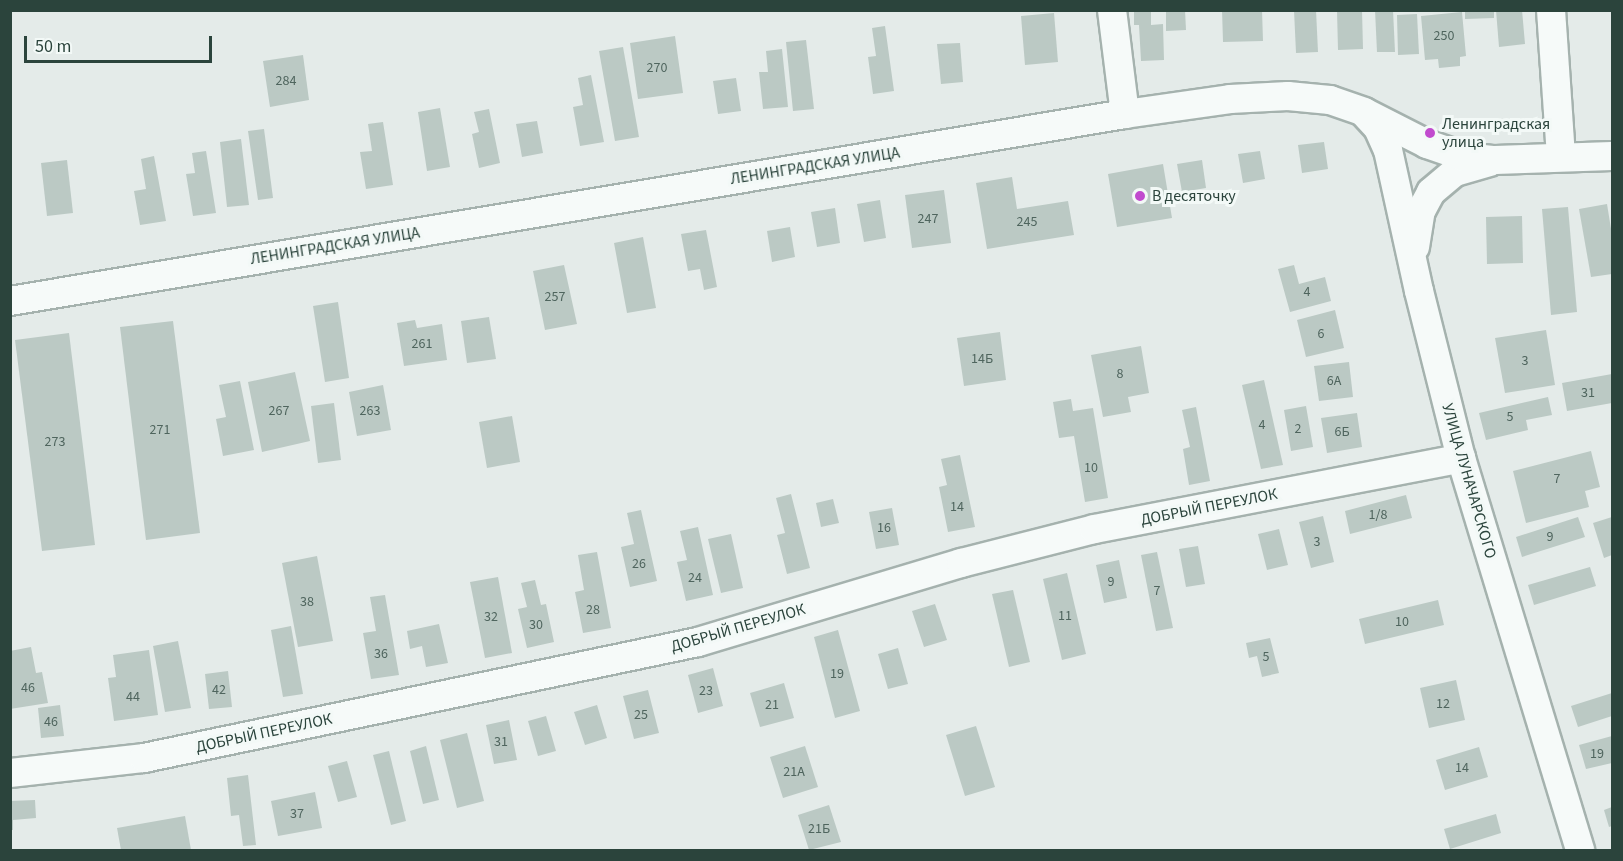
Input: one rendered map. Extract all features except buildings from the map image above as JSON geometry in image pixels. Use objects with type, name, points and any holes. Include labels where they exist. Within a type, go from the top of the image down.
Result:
[{"type":"street","points":[[1112,10],[1125,114]]},
{"type":"street","points":[[1551,10],[1561,157]]},
{"type":"street","name":"ЛЕНИНГРАДСКАЯ УЛИЦА","points":[[10,301],[1125,114],[1230,99],[1288,96],[1330,100],[1364,112],[1427,144],[1464,157],[1495,160],[1612,156]]},
{"type":"street","name":"УЛИЦА ЛУНАЧАРСКОГО","points":[[1364,112],[1378,128],[1388,150],[1416,279],[1461,458],[1580,850]]},
{"type":"street","points":[[1416,279],[1415,243],[1421,211],[1431,192],[1455,172],[1495,160]]},
{"type":"street","name":"ДОБРЫЙ ПЕРЕУЛОК","points":[[10,773],[144,758],[686,644],[961,563],[1094,529],[1461,458]]},
{"type":"place","name":"Ленинградская улица","points":[[1430,133]]},
{"type":"place","name":"В десяточку","points":[[1140,196]]}]
